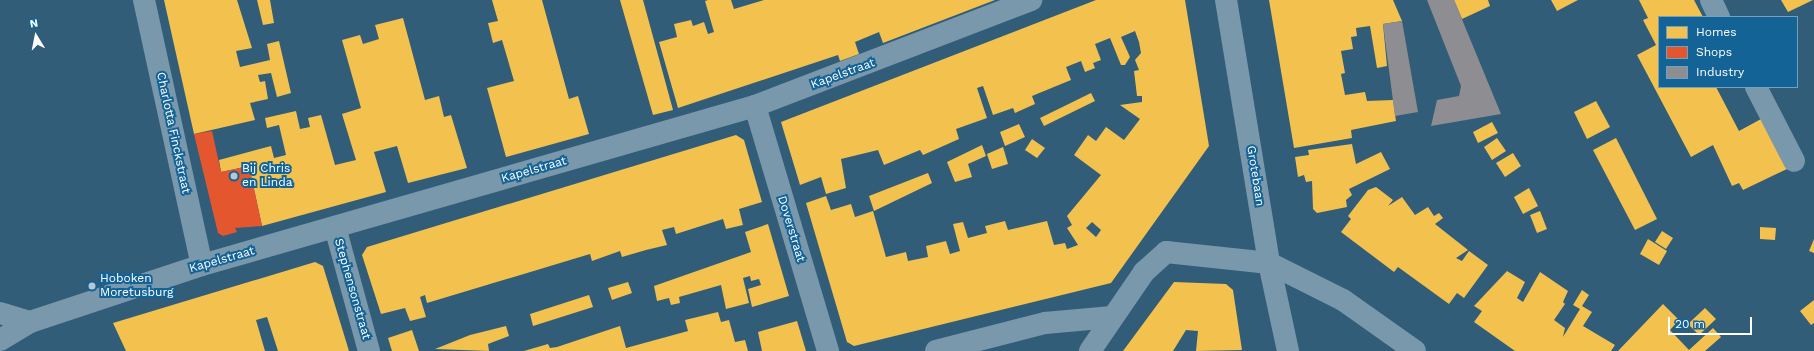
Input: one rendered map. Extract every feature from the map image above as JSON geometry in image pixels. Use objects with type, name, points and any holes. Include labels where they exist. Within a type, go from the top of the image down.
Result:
[{"type":"street","name":"Charlotta Finckstraat","points":[[144,0],[202,266]]},
{"type":"street","name":"Kapelstraat","points":[[0,340],[30,322],[202,266],[755,106],[1031,0]]},
{"type":"street","name":"Grotebaan","points":[[1226,0],[1269,263],[1288,351]]},
{"type":"street","points":[[1710,0],[1718,16]]},
{"type":"street","points":[[1757,88],[1794,161]]},
{"type":"street","name":"Doverstraat","points":[[755,106],[828,351]]},
{"type":"street","name":"Stephensonstraat","points":[[335,227],[369,351]]},
{"type":"street","points":[[1090,351],[1144,272],[1166,252],[1269,263],[1343,300],[1415,351]]},
{"type":"street","points":[[0,313],[30,322]]},
{"type":"street","points":[[936,351],[1045,323],[1112,317]]},
{"type":"building: Homes","points":[[164,0],[237,0],[252,48],[236,51],[240,67],[270,60],[267,44],[279,41],[291,93],[277,97],[271,73],[258,75],[260,82],[265,81],[268,99],[250,103],[255,120],[194,134]]},
{"type":"building: Homes","points":[[257,0],[270,0],[274,23],[263,25]]},
{"type":"building: Homes","points":[[492,0],[542,0],[569,99],[578,96],[589,134],[506,157],[487,88],[514,81],[502,40],[493,43],[488,23],[498,21]]},
{"type":"building: Homes","points":[[620,0],[643,0],[673,110],[653,115]]},
{"type":"building: Homes","points":[[731,0],[734,9],[764,0],[995,0],[883,43],[879,32],[855,42],[859,54],[840,61],[838,55],[678,108],[659,42],[677,37],[674,24],[691,20],[693,26],[704,22],[708,34],[714,32],[705,1]]},
{"type":"building: Homes","points":[[1096,0],[1185,0],[1209,146],[1111,283],[854,346],[847,342],[806,203],[826,196],[831,210],[851,204],[855,217],[873,211],[886,257],[906,252],[908,261],[928,257],[926,246],[946,241],[950,254],[960,251],[953,224],[963,222],[968,238],[987,233],[985,226],[1005,221],[1008,230],[1047,221],[1054,245],[1065,243],[1067,249],[1078,245],[1067,228],[1072,225],[1067,216],[1101,175],[1074,155],[1088,135],[1096,141],[1106,127],[1124,140],[1140,119],[1120,105],[1142,102],[1142,96],[1137,96],[1134,71],[1139,70],[1135,60],[1141,53],[1139,42],[1135,31],[1121,37],[1130,57],[1125,65],[1121,65],[1110,38],[1095,44],[1101,60],[1093,63],[1095,68],[1085,72],[1081,61],[1066,67],[1071,80],[1032,96],[1035,104],[1015,113],[1013,108],[993,115],[983,86],[977,88],[987,118],[956,129],[959,139],[923,155],[920,150],[884,165],[878,150],[841,159],[846,188],[826,194],[821,177],[800,185],[781,122]],"holes":[[[1092,222],[1101,230],[1096,237],[1086,228]]]},
{"type":"building: Homes","points":[[1269,0],[1393,0],[1402,21],[1383,24],[1387,66],[1377,68],[1370,26],[1356,28],[1357,36],[1351,37],[1353,49],[1341,51],[1345,73],[1341,74],[1345,95],[1365,92],[1367,101],[1393,100],[1396,121],[1351,130],[1352,138],[1294,148]]},
{"type":"building: Homes","points":[[1454,0],[1488,0],[1490,6],[1462,19]]},
{"type":"building: Homes","points":[[1551,0],[1578,0],[1557,11]]},
{"type":"building: Homes","points":[[1639,0],[1694,0],[1702,16],[1658,16],[1658,88],[1717,88],[1739,131],[1761,119],[1787,169],[1743,190],[1739,183],[1732,186],[1713,145],[1691,157],[1637,55],[1656,45],[1643,20],[1648,18]]},
{"type":"building: Homes","points":[[1781,0],[1813,0],[1788,12]]},
{"type":"building: Homes","points":[[403,18],[425,100],[439,96],[444,117],[451,115],[467,168],[408,183],[397,146],[374,152],[386,192],[262,226],[249,166],[221,172],[219,160],[271,146],[274,158],[286,155],[279,125],[267,128],[265,118],[296,111],[300,129],[310,127],[308,118],[321,115],[335,165],[356,160],[342,114],[361,108],[342,40],[360,35],[363,44],[379,39],[375,25]]},
{"type":"building: Homes","points":[[1091,93],[1095,101],[1044,126],[1040,118]]},
{"type":"building: Homes","points":[[1596,101],[1610,127],[1587,139],[1574,112]]},
{"type":"building: Homes","points":[[1492,122],[1498,133],[1478,143],[1473,132]]},
{"type":"building: Homes","points":[[1019,124],[1025,137],[1005,146],[1000,132]]},
{"type":"building: Homes","points":[[736,135],[744,140],[762,202],[739,209],[743,225],[726,229],[723,219],[676,234],[674,227],[662,230],[667,245],[622,257],[620,251],[592,261],[590,254],[427,303],[425,295],[420,297],[426,317],[410,321],[405,308],[381,314],[362,255],[367,247]]},
{"type":"building: Homes","points":[[1497,138],[1506,151],[1492,160],[1484,147]]},
{"type":"building: Homes","points":[[1616,138],[1657,219],[1635,230],[1593,150]]},
{"type":"building: Homes","points":[[1032,139],[1045,148],[1037,158],[1025,150]]},
{"type":"building: Homes","points":[[1352,144],[1356,164],[1381,152],[1390,169],[1349,189],[1352,195],[1346,200],[1347,207],[1317,213],[1313,209],[1312,181],[1306,182],[1304,175],[1298,177],[1295,157],[1309,155],[1308,150]]},
{"type":"building: Homes","points":[[982,145],[986,156],[968,164],[972,177],[955,182],[947,162]]},
{"type":"building: Homes","points":[[1003,147],[1008,164],[992,169],[987,154]]},
{"type":"building: Homes","points":[[1513,153],[1521,166],[1505,177],[1496,163]]},
{"type":"building: Homes","points":[[928,173],[932,183],[874,211],[869,196]]},
{"type":"building: Homes","points":[[1376,187],[1393,200],[1388,206],[1402,197],[1415,215],[1428,207],[1434,216],[1439,213],[1443,218],[1435,224],[1468,250],[1456,258],[1462,261],[1469,251],[1488,265],[1464,298],[1457,293],[1449,304],[1398,267],[1394,272],[1341,232],[1351,219],[1348,216],[1368,190]]},
{"type":"building: Homes","points":[[1529,188],[1538,206],[1523,214],[1514,197]]},
{"type":"building: Homes","points":[[1540,211],[1547,229],[1537,233],[1530,215]]},
{"type":"building: Homes","points":[[768,224],[789,296],[752,307],[748,289],[761,285],[759,279],[751,281],[750,276],[743,278],[749,303],[726,309],[721,285],[679,297],[680,303],[671,305],[669,298],[657,301],[654,286],[751,252],[745,232]]},
{"type":"building: Homes","points":[[1760,227],[1776,228],[1775,240],[1760,239]]},
{"type":"building: Homes","points":[[1662,231],[1673,238],[1666,249],[1655,242]]},
{"type":"building: Homes","points":[[1648,239],[1667,251],[1659,265],[1640,254]]},
{"type":"building: Homes","points":[[1814,239],[1814,253],[1809,251]]},
{"type":"building: Homes","points":[[315,262],[323,266],[349,351],[278,351],[267,317],[256,320],[265,351],[126,351],[113,323]]},
{"type":"building: Homes","points":[[1507,271],[1525,282],[1517,298],[1523,302],[1540,272],[1568,291],[1563,302],[1565,304],[1554,320],[1565,328],[1563,337],[1580,309],[1573,305],[1582,290],[1589,295],[1582,306],[1592,312],[1583,326],[1615,345],[1611,351],[1515,351],[1474,322],[1482,311],[1474,306]]},
{"type":"building: Homes","points":[[628,282],[632,293],[612,300],[608,288]]},
{"type":"building: Homes","points":[[1174,282],[1226,284],[1233,290],[1242,350],[1196,351],[1198,331],[1186,330],[1173,351],[1123,351]]},
{"type":"building: Homes","points":[[589,295],[593,307],[533,326],[530,314]]},
{"type":"building: Homes","points":[[1814,300],[1814,323],[1811,325],[1800,311]]},
{"type":"building: Homes","points":[[1663,304],[1679,320],[1670,330],[1689,350],[1713,328],[1721,337],[1705,351],[1618,351]]},
{"type":"building: Homes","points":[[1705,308],[1716,319],[1699,335],[1688,324]]},
{"type":"building: Homes","points":[[718,312],[721,322],[729,320],[735,342],[745,340],[748,351],[524,351],[548,344],[550,348],[557,347],[620,326],[626,348],[688,331],[685,320]]},
{"type":"building: Homes","points":[[797,321],[806,351],[762,351],[758,332]]},
{"type":"building: Homes","points":[[506,326],[509,336],[488,344],[489,351],[435,349],[470,335]]},
{"type":"building: Homes","points":[[412,330],[419,351],[392,351],[388,338]]},
{"type":"building: Shops","points":[[212,131],[221,172],[249,166],[262,226],[235,228],[237,232],[223,236],[218,233],[194,134]]},
{"type":"building: Industry","points":[[1427,0],[1454,0],[1501,114],[1431,126],[1437,100],[1459,96],[1461,86]]},
{"type":"building: Industry","points":[[1402,21],[1418,112],[1395,116],[1383,24]]},
{"type":"place","name":"Bij Chris en Linda","points":[[234,176]]},
{"type":"place","name":"Hoboken Moretusburg","points":[[92,286]]}]
